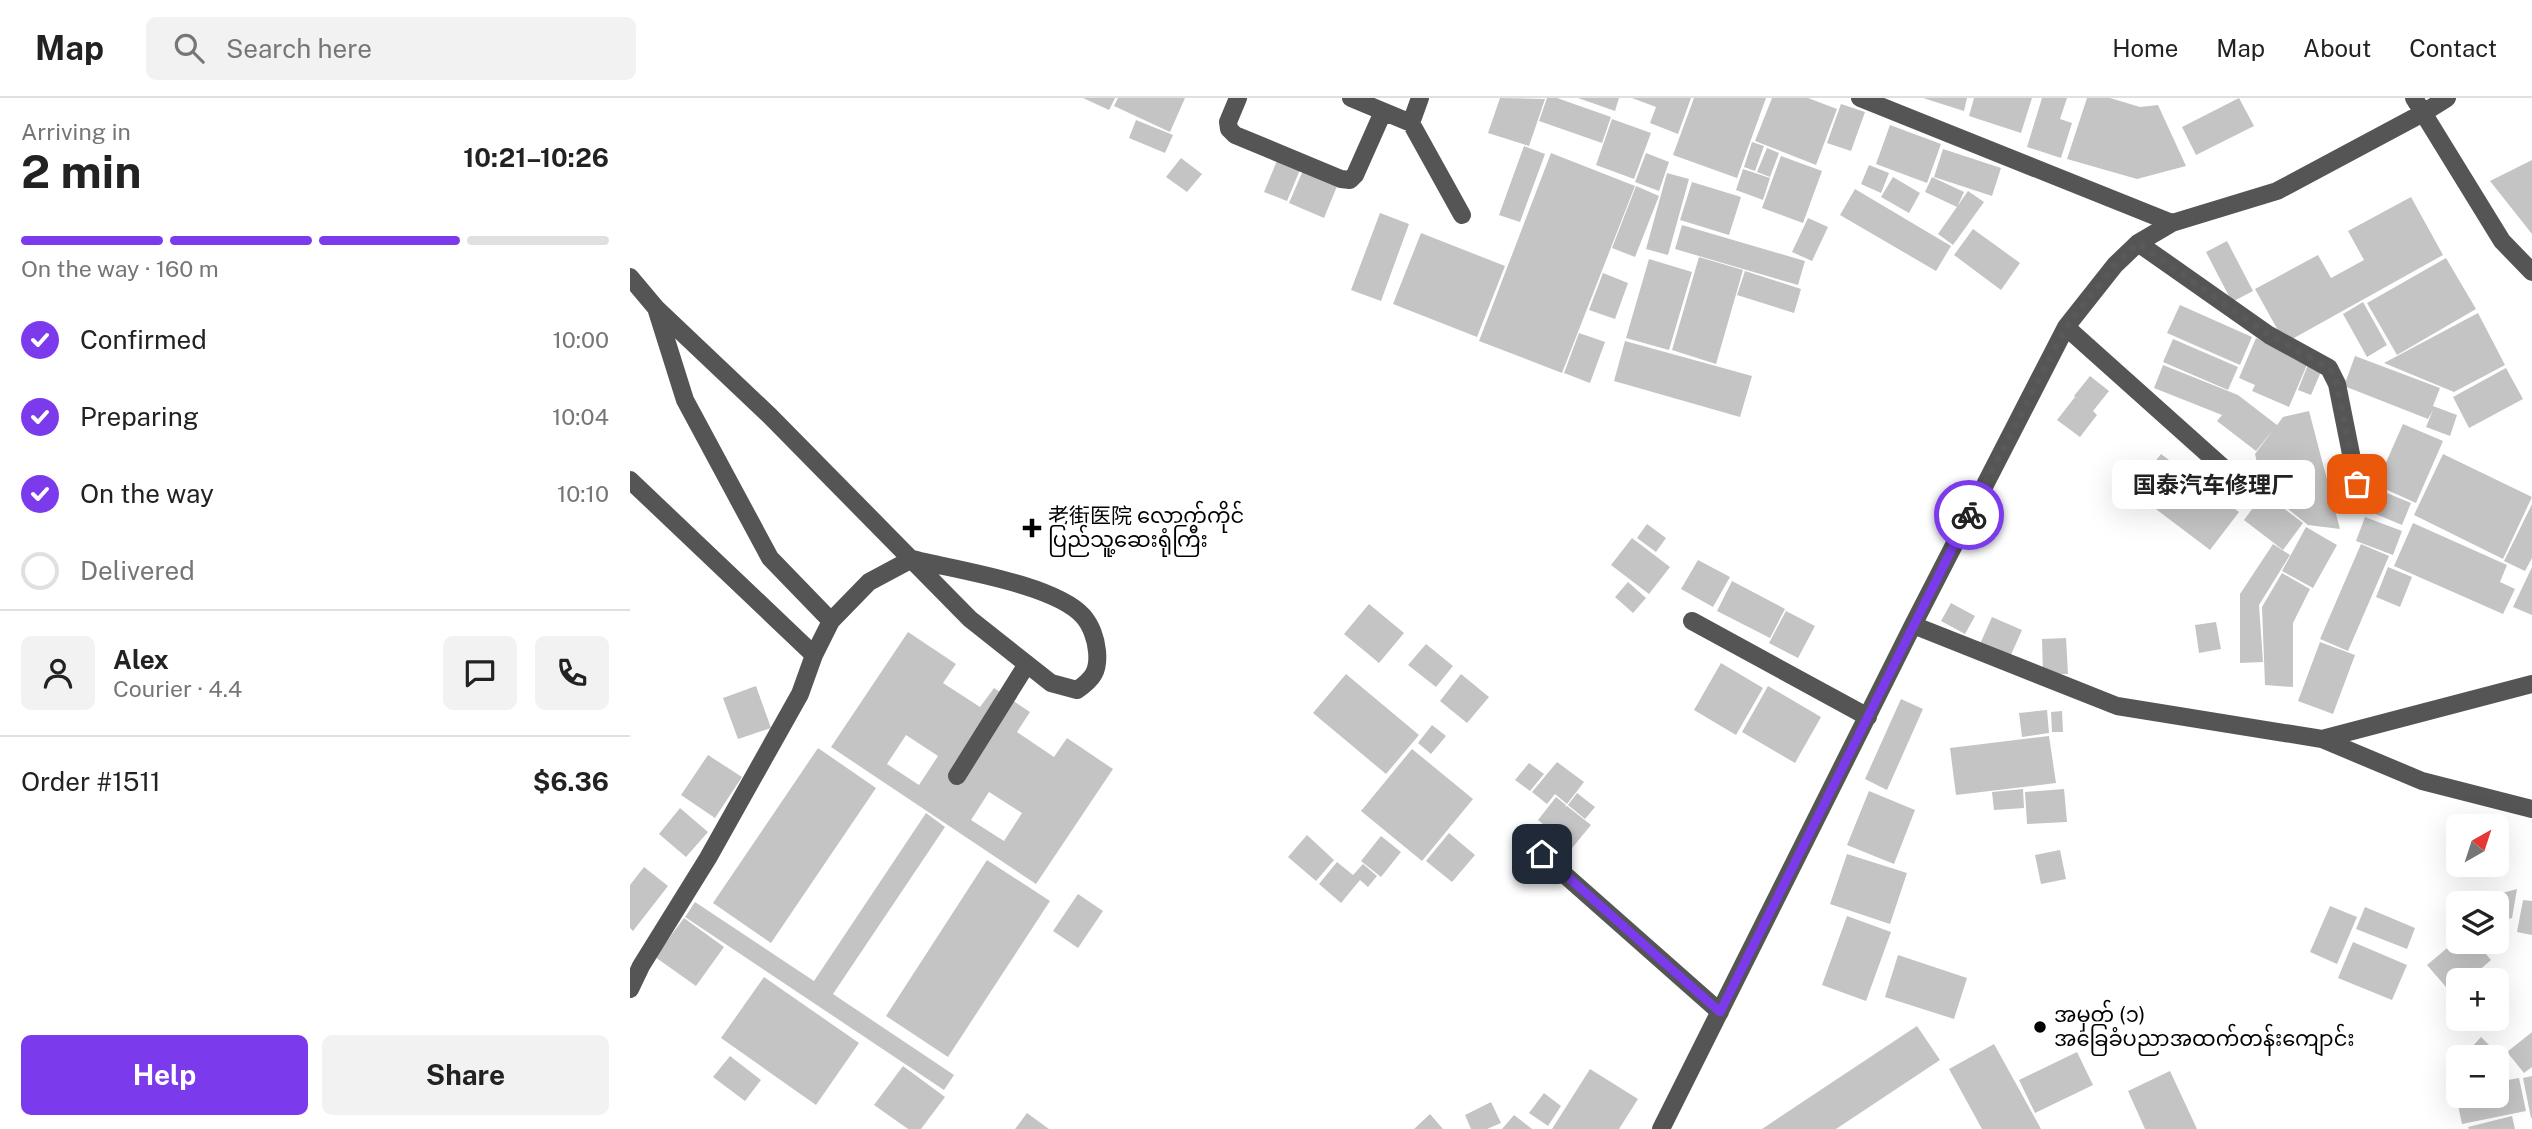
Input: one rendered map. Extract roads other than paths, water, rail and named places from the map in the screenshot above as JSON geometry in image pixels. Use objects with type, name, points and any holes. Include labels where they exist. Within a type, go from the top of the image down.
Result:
[{"type":"street","points":[[1238,98],[1228,122],[1229,129],[1235,135],[1341,179],[1350,180],[1355,175],[1383,112]]},
{"type":"street","points":[[1350,98],[1411,123],[1462,215]]},
{"type":"street","points":[[1411,123],[1420,98]]},
{"type":"street","points":[[1860,98],[2172,223]]},
{"type":"street","points":[[1661,1129],[1913,625],[2066,327],[2115,265],[2138,243],[2172,223],[2277,191],[2418,106],[2447,98]]},
{"type":"street","points":[[2418,106],[2502,241],[2532,272]]},
{"type":"street","points":[[2138,243],[2269,335],[2329,368],[2337,384],[2357,484]]},
{"type":"street","points":[[630,277],[656,308],[771,415],[912,559],[970,619],[1051,683],[1077,690],[1093,679],[1097,664],[1097,647],[1093,632],[1083,616],[1060,600],[1014,584],[912,559],[869,582],[831,621],[814,655],[800,694],[708,858],[641,966],[630,989]]},
{"type":"street","points":[[656,308],[685,400],[770,558],[831,621]]},
{"type":"street","points":[[2066,327],[2228,472]]},
{"type":"street","points":[[630,480],[814,655]]},
{"type":"street","points":[[1692,621],[1868,717]]},
{"type":"street","points":[[1913,625],[2117,706],[2322,739],[2422,781],[2532,809]]},
{"type":"street","points":[[957,776],[1027,664]]},
{"type":"street","points":[[2322,739],[2532,684]]},
{"type":"street","points":[[1522,836],[1720,1012]]},
{"type":"place","name":"国泰汽车修理厂","points":[[2357,484]]},
{"type":"place","name":"老街医院 လောက်ကိုင် ပြည်သူ့ဆေးရုံကြီး","points":[[1032,528]]},
{"type":"place","name":"အမှတ် (၁) အခြေခံပညာအထက်တန်းကျောင်း","points":[[2040,1027]]}]
